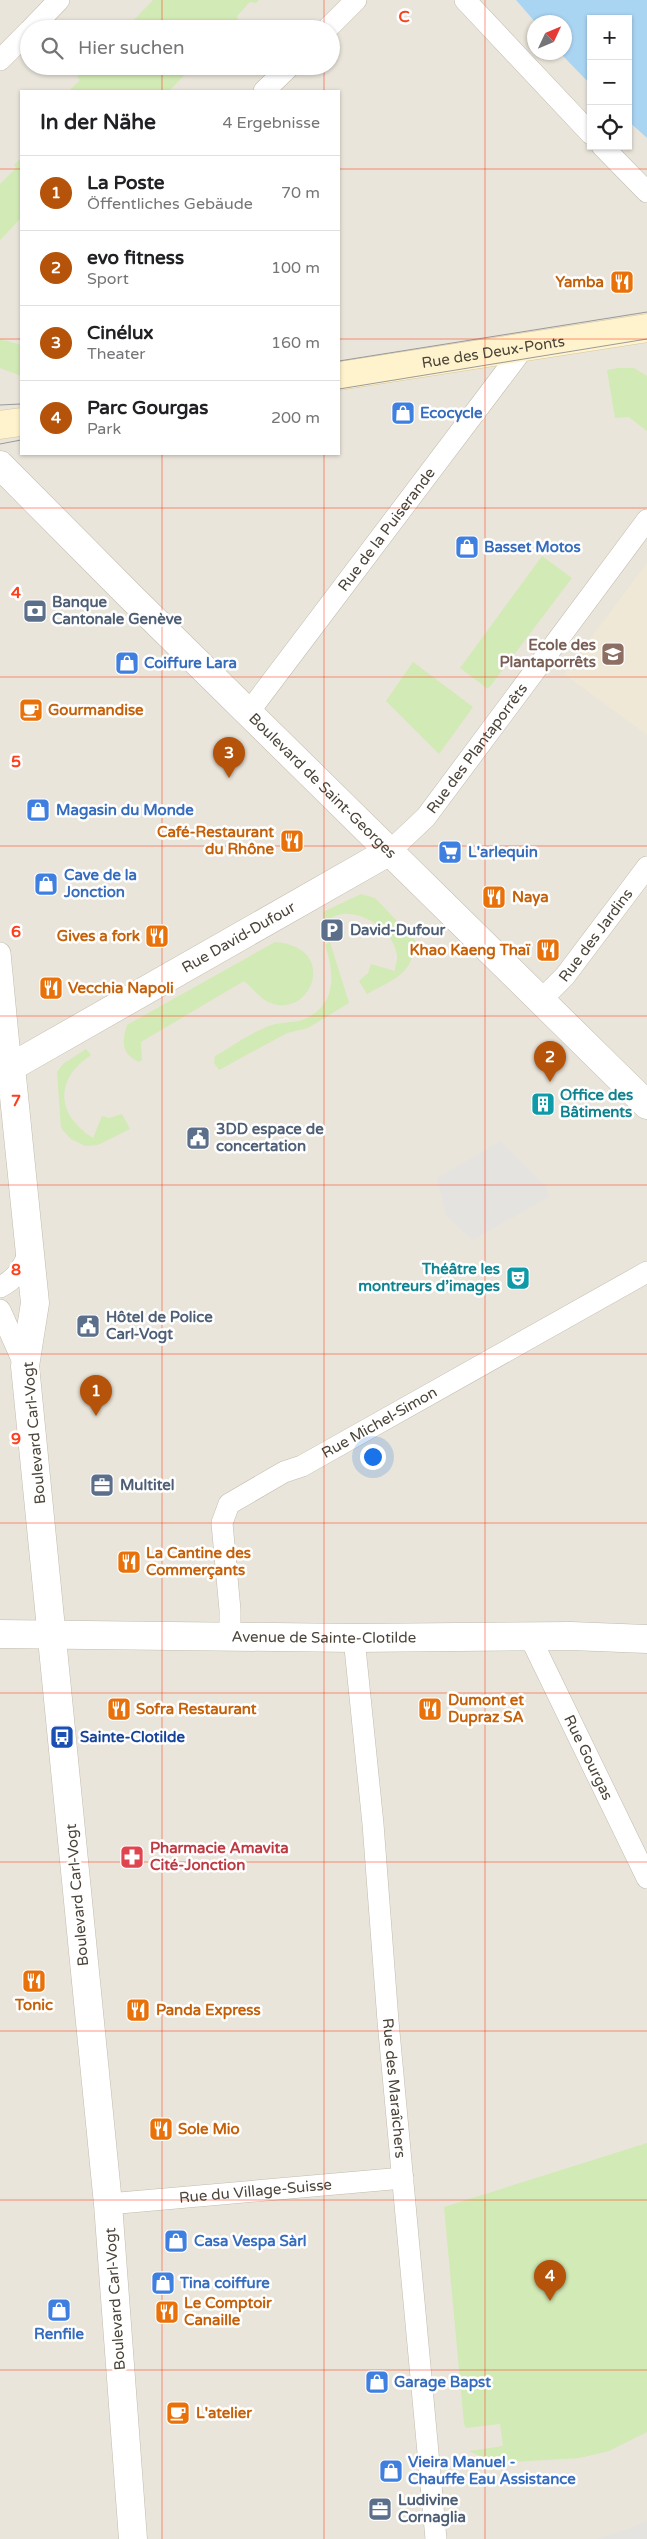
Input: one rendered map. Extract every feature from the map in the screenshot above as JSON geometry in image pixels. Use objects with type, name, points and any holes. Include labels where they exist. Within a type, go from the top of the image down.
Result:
[{"type":"main road","name":"Rue des Deux-Ponts","points":[[340,376],[642,328]]},
{"type":"main road","points":[[0,425],[20,422]]},
{"type":"street","points":[[40,20],[59,0]]},
{"type":"street","points":[[336,20],[356,0]]},
{"type":"street","points":[[465,0],[587,130]]},
{"type":"street","points":[[0,60],[20,40]]},
{"type":"street","points":[[265,90],[281,75]]},
{"type":"street","points":[[606,150],[647,192]]},
{"type":"street","name":"Rue de la Puiserande","points":[[248,713],[525,346]]},
{"type":"street","name":"Boulevard de Saint-Georges","points":[[0,464],[248,713],[647,1105]]},
{"type":"street","name":"Rue des Plantaporrêts","points":[[390,852],[426,817],[647,520]]},
{"type":"street","name":"Rue David-Dufour","points":[[11,1068],[390,852]]},
{"type":"street","name":"Rue des Jardins","points":[[541,1000],[565,976],[647,867]]},
{"type":"street","name":"Boulevard Carl-Vogt","points":[[0,953],[34,1303],[25,1366],[108,2204],[133,2539]]},
{"type":"street","points":[[0,1287],[16,1277],[22,1269],[28,1253]]},
{"type":"street","name":"Rue Michel-Simon","points":[[230,1637],[230,1610],[222,1523],[229,1504],[284,1472],[302,1466],[647,1272]]},
{"type":"street","points":[[0,1310],[25,1366]]},
{"type":"street","name":"Avenue de Sainte-Clotilde","points":[[0,1634],[647,1639]]},
{"type":"street","name":"Rue Gourgas","points":[[530,1637],[647,1878]]},
{"type":"street","name":"Rue des Maraîchers","points":[[354,1638],[372,1815],[436,2539]]},
{"type":"street","name":"Rue du Village-Suisse","points":[[108,2204],[403,2178]]},
{"type":"shaded area","points":[[0,0],[516,0],[529,15],[527,15],[527,60],[567,60],[587,81],[587,150],[632,150],[632,125],[647,138],[647,2539],[0,2539]]},
{"type":"shaded area","name":"Ecole des Plantaporrêts","points":[[647,563],[647,735],[564,674]]},
{"type":"shaded area","points":[[501,1141],[546,1186],[549,1197],[472,1240],[446,1216],[437,1178]]},
{"type":"shaded area","points":[[647,2520],[647,2539],[595,2539],[634,2527]]},
{"type":"green space","points":[[153,0],[259,0],[256,3],[250,2],[237,16],[238,20],[134,20]]},
{"type":"green space","points":[[79,75],[184,75],[170,90],[70,90],[80,80],[77,77]]},
{"type":"green space","points":[[20,159],[20,219],[0,240],[0,184],[16,168],[14,165]]},
{"type":"green space","points":[[0,339],[20,345],[20,376],[0,368]]},
{"type":"green space","points":[[634,368],[647,376],[647,431],[629,417],[615,418],[607,370]]},
{"type":"green space","points":[[542,556],[572,578],[488,689],[460,668]]},
{"type":"green space","points":[[413,662],[473,707],[439,754],[386,701]]},
{"type":"green space","points":[[361,894],[375,898],[415,940],[411,961],[401,974],[367,994],[359,981],[368,973],[371,964],[395,971],[397,957],[391,940],[380,927],[357,915],[342,914],[323,922],[323,912]]},
{"type":"green space","points":[[275,942],[295,947],[307,956],[313,968],[312,980],[307,992],[298,1001],[285,1005],[271,1003],[260,996],[244,981],[141,1042],[142,1060],[139,1062],[129,1055],[124,1047],[127,1025]]},
{"type":"green space","points":[[330,942],[349,1003],[308,1028],[287,1033],[219,1070],[214,1063],[215,1056],[265,1028],[275,1024],[302,1020],[322,1007],[330,989],[331,967],[325,945]]},
{"type":"green space","points":[[86,1049],[91,1055],[70,1075],[66,1086],[64,1097],[66,1108],[72,1119],[93,1138],[102,1116],[109,1118],[122,1114],[130,1129],[98,1145],[85,1146],[71,1139],[61,1128],[57,1072],[63,1064]]},
{"type":"green space","points":[[647,2143],[647,2432],[609,2451],[580,2458],[495,2463],[469,2451],[503,2446],[500,2424],[466,2428],[464,2424],[444,2207]]},
{"type":"water","points":[[516,0],[647,0],[647,138],[632,125],[632,15],[587,15],[587,81],[567,60],[572,60],[572,15],[529,15]]},
{"type":"tram line","points":[[340,361],[647,312]]},
{"type":"tram line","points":[[340,389],[647,339]]},
{"type":"tram line","points":[[0,405],[20,404]]},
{"type":"tram line","points":[[0,444],[20,440]]},
{"type":"place","name":"Yamba","points":[[622,282]]},
{"type":"place","name":"Ecocycle","points":[[403,413]]},
{"type":"place","name":"Basset Motos","points":[[467,547]]},
{"type":"place","name":"Banque Cantonale Genève","points":[[35,611]]},
{"type":"place","name":"Ecole des Plantaporrêts","points":[[613,654]]},
{"type":"place","name":"Coiffure Lara","points":[[127,663]]},
{"type":"place","name":"Gourmandise","points":[[31,710]]},
{"type":"place","name":"Cinélux","points":[[229,778]]},
{"type":"place","name":"Magasin du Monde","points":[[38,810]]},
{"type":"place","name":"Café-Restaurant du Rhône","points":[[292,841]]},
{"type":"place","name":"L'arlequin","points":[[450,852]]},
{"type":"place","name":"Cave de la Jonction","points":[[46,884]]},
{"type":"place","name":"Naya","points":[[494,897]]},
{"type":"place","name":"David-Dufour","points":[[332,930]]},
{"type":"place","name":"Gives a fork","points":[[157,936]]},
{"type":"place","name":"Khao Kaeng Thaï","points":[[548,950]]},
{"type":"place","name":"Vecchia Napoli","points":[[51,988]]},
{"type":"place","name":"evo fitness","points":[[550,1082]]},
{"type":"place","name":"Office des Bâtiments","points":[[543,1104]]},
{"type":"place","name":"3DD espace de concertation","points":[[198,1138]]},
{"type":"place","name":"Théâtre les montreurs d’images","points":[[518,1278]]},
{"type":"place","name":"Hôtel de Police Carl-Vogt","points":[[88,1326]]},
{"type":"place","name":"La Poste","points":[[96,1416]]},
{"type":"place","name":"Multitel","points":[[102,1485]]},
{"type":"place","name":"La Cantine des Commerçants","points":[[129,1562]]},
{"type":"place","name":"Sofra Restaurant","points":[[119,1709]]},
{"type":"place","name":"Dumont et Dupraz SA","points":[[430,1709]]},
{"type":"place","name":"Sainte-Clotilde","points":[[62,1737]]},
{"type":"place","name":"Pharmacie Amavita Cité-Jonction","points":[[132,1857]]},
{"type":"place","name":"Tonic","points":[[34,1981]]},
{"type":"place","name":"Panda Express","points":[[138,2010]]},
{"type":"place","name":"Sole Mio","points":[[161,2129]]},
{"type":"place","name":"Casa Vespa Sàrl","points":[[176,2241]]},
{"type":"place","name":"Tina coiffure","points":[[163,2283]]},
{"type":"place","name":"Parc Gourgas","points":[[550,2301]]},
{"type":"place","name":"Renfile","points":[[59,2310]]},
{"type":"place","name":"Le Comptoir Canaille","points":[[167,2312]]},
{"type":"place","name":"Garage Bapst","points":[[377,2382]]},
{"type":"place","name":"L'atelier","points":[[178,2413]]},
{"type":"place","name":"Vieira Manuel - Chauffe Eau Assistance","points":[[391,2471]]},
{"type":"place","name":"Ludivine Cornaglia","points":[[380,2509]]}]
